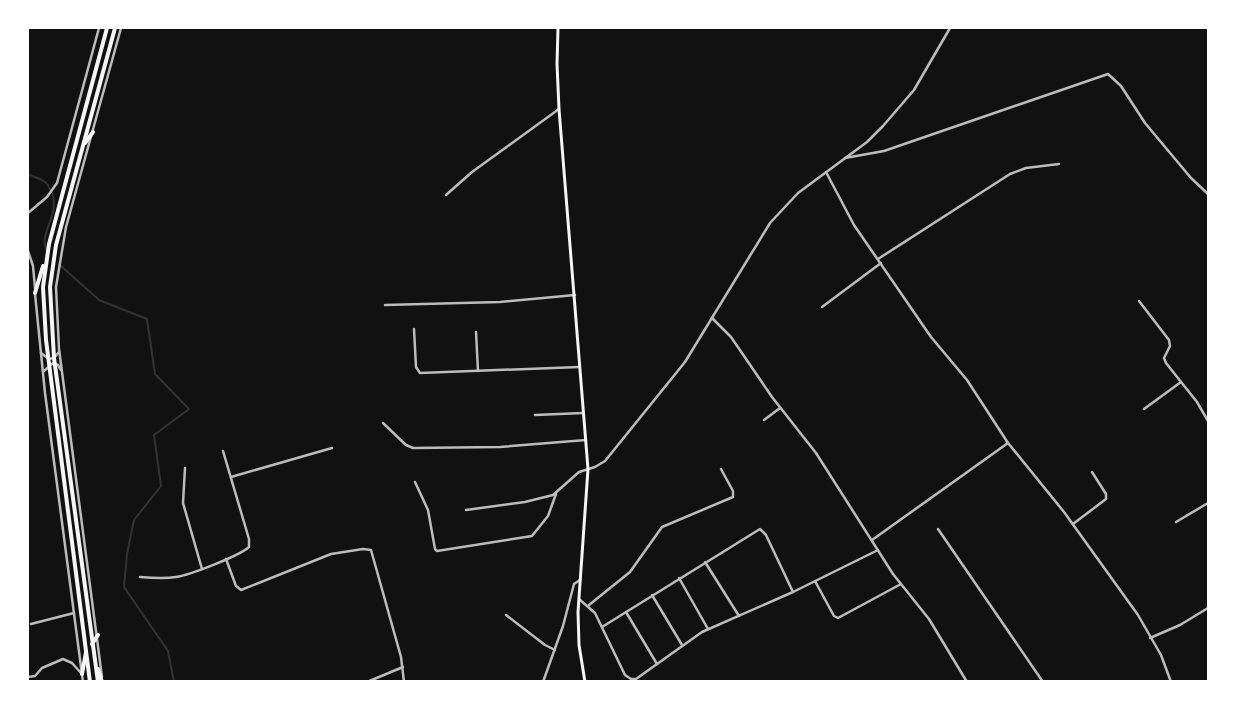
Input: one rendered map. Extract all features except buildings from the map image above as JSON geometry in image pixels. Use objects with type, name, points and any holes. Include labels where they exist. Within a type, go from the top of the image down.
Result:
[{"type":"main road","points":[[35,292],[107,28]]},
{"type":"main road","points":[[98,682],[55,361],[50,287],[52,266],[115,28]]},
{"type":"main road","points":[[558,28],[556,64],[559,109],[588,468],[578,633],[585,682]]},
{"type":"main road","points":[[82,147],[93,132]]},
{"type":"main road","points":[[49,244],[43,287],[49,361],[90,682]]},
{"type":"main road","points":[[92,644],[98,635]]},
{"type":"main road","points":[[82,674],[87,648]]},
{"type":"main road","points":[[96,664],[102,682]]},
{"type":"street","points":[[28,213],[53,190],[61,170],[99,28]]},
{"type":"street","points":[[102,682],[98,635],[59,349],[56,310],[58,267],[66,227],[121,28]]},
{"type":"street","points":[[466,510],[537,500],[556,494],[579,472],[605,461],[685,362],[770,223],[798,193],[867,142],[908,98],[922,78],[950,28]]},
{"type":"street","points":[[843,158],[884,150],[1108,74],[1121,86],[1145,123],[1191,178],[1208,194]]},
{"type":"street","points":[[446,195],[472,172],[559,109]]},
{"type":"street","points":[[878,259],[1010,174],[1026,168],[1059,164]]},
{"type":"street","points":[[826,172],[854,225],[931,338],[967,380],[1008,443],[1073,524],[1138,615],[1165,664],[1171,682]]},
{"type":"street","points":[[28,251],[33,270],[43,373],[83,682]]},
{"type":"street","points":[[822,308],[881,263]]},
{"type":"street","points":[[385,305],[488,302],[575,296]]},
{"type":"street","points":[[1139,301],[1170,340],[1170,346],[1164,356],[1165,362],[1182,382],[1208,421]]},
{"type":"street","points":[[712,318],[731,337],[780,408],[816,453],[901,584],[929,619],[967,682]]},
{"type":"street","points":[[414,329],[416,368],[418,373],[581,367]]},
{"type":"street","points":[[476,332],[478,371]]},
{"type":"street","points":[[55,361],[59,349]]},
{"type":"street","points":[[41,353],[49,361],[55,361]]},
{"type":"street","points":[[43,373],[49,361]]},
{"type":"street","points":[[55,361],[63,373]]},
{"type":"street","points":[[1144,409],[1182,382]]},
{"type":"street","points":[[764,420],[780,408]]},
{"type":"street","points":[[535,415],[584,413]]},
{"type":"street","points":[[383,423],[406,445],[413,448],[500,448],[586,440]]},
{"type":"street","points":[[872,540],[1008,443]]},
{"type":"street","points":[[231,477],[332,448]]},
{"type":"street","points":[[140,577],[174,578],[226,559],[250,546],[224,451]]},
{"type":"street","points":[[185,468],[182,502],[202,568]]},
{"type":"street","points":[[588,605],[630,572],[662,527],[732,498],[733,491],[721,469]]},
{"type":"street","points":[[1073,524],[1106,499],[1106,494],[1092,472]]},
{"type":"street","points":[[415,482],[424,498],[437,551],[532,536],[548,516],[556,494]]},
{"type":"street","points":[[1176,522],[1208,503]]},
{"type":"street","points":[[602,627],[755,530],[762,529],[793,592]]},
{"type":"street","points":[[938,529],[1043,682]]},
{"type":"street","points":[[226,559],[236,586],[241,590],[335,553],[371,550],[403,668],[404,682]]},
{"type":"street","points":[[579,598],[588,605],[602,627],[611,650],[627,677],[631,679],[639,678],[682,645],[708,629],[793,592],[878,550]]},
{"type":"street","points":[[705,562],[739,616]]},
{"type":"street","points":[[679,578],[708,629]]},
{"type":"street","points":[[542,682],[555,650],[574,584],[580,580]]},
{"type":"street","points":[[815,581],[834,616],[838,618],[901,584]]},
{"type":"street","points":[[652,595],[682,645]]},
{"type":"street","points":[[1150,638],[1180,625],[1208,608]]},
{"type":"street","points":[[626,612],[657,664]]},
{"type":"street","points":[[31,624],[74,613]]},
{"type":"street","points":[[506,615],[545,645],[555,650]]},
{"type":"street","points":[[28,677],[35,676],[42,668],[63,659],[72,663],[82,674]]},
{"type":"street","points":[[367,682],[403,668]]},
{"type":"waterway","points":[[28,174],[45,182],[52,194],[53,212],[45,236],[47,251]]},
{"type":"waterway","points":[[61,266],[99,300],[147,319],[155,374],[189,409],[154,435],[161,486],[134,520],[127,554],[124,587],[168,651],[174,682]]}]
